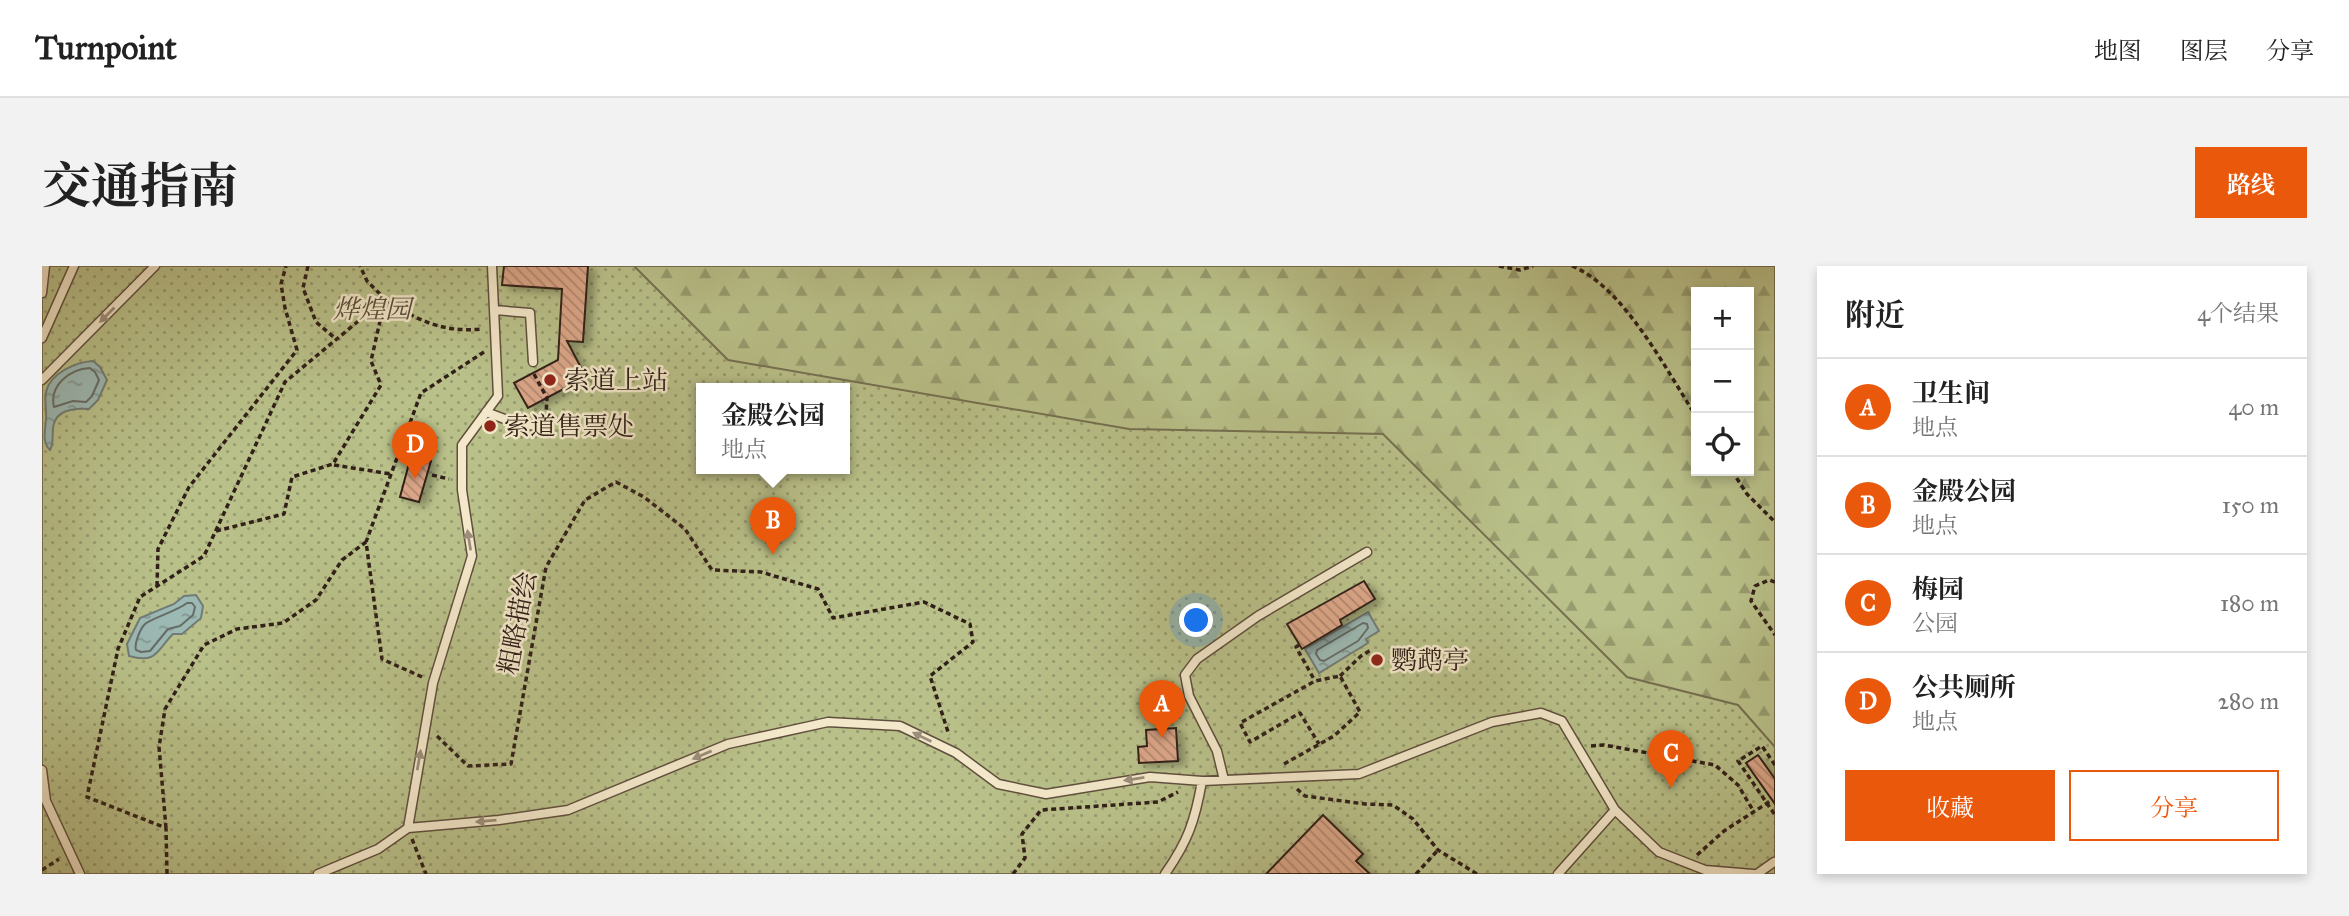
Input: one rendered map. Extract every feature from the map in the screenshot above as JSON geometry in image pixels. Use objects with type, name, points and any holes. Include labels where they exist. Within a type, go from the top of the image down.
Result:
[{"type":"lane","points":[[42,293],[45,266]]},
{"type":"lane","points":[[42,338],[74,266]]},
{"type":"lane","points":[[42,380],[155,266]]},
{"type":"lane","points":[[408,828],[433,682],[472,555],[461,482],[462,445],[498,396],[492,266]]},
{"type":"lane","points":[[494,310],[530,313],[533,362]]},
{"type":"lane","points":[[486,412],[510,421],[546,428]]},
{"type":"lane","points":[[1224,780],[1217,751],[1189,696],[1185,675],[1197,659],[1258,616],[1367,552]]},
{"type":"lane","points":[[318,874],[378,849],[408,828],[499,820],[568,810],[728,744],[828,722],[900,726],[956,753],[998,784],[1046,794],[1150,777],[1202,781],[1359,774],[1492,722],[1541,713],[1562,721],[1615,810],[1659,852],[1705,870],[1755,874],[1774,862]]},
{"type":"lane","points":[[42,770],[46,801],[80,874]]},
{"type":"lane","points":[[1165,874],[1184,846],[1196,815],[1202,781]]},
{"type":"lane","points":[[1558,874],[1615,810]]},
{"type":"path","points":[[157,586],[158,549],[189,487],[297,350],[281,284],[286,266]]},
{"type":"path","points":[[308,266],[303,288],[317,322],[337,339]]},
{"type":"path","points":[[360,266],[367,281],[385,299],[416,320],[461,331],[495,327]]},
{"type":"path","points":[[1499,266],[1520,270],[1533,266]]},
{"type":"path","points":[[1572,266],[1606,289],[1631,317],[1694,413]]},
{"type":"path","points":[[166,828],[87,797],[118,649],[140,597],[204,556],[285,382],[385,299]]},
{"type":"path","points":[[333,464],[382,385],[370,361],[385,299]]},
{"type":"path","points":[[433,682],[382,659],[366,542],[421,393],[496,344]]},
{"type":"path","points":[[542,387],[547,398],[546,428]]},
{"type":"path","points":[[216,531],[284,514],[292,477],[333,464],[391,474]]},
{"type":"path","points":[[432,475],[461,482]]},
{"type":"path","points":[[1735,476],[1747,494],[1775,522]]},
{"type":"path","name":"粗略描绘","points":[[425,725],[468,766],[511,764],[546,567],[585,500],[616,482],[645,497],[685,529],[712,570],[761,572],[818,589],[833,618],[924,602],[970,624],[973,642],[930,676],[956,753]]},
{"type":"path","points":[[167,874],[159,747],[165,709],[204,645],[237,629],[283,623],[316,600],[342,561],[366,542]]},
{"type":"path","points":[[1775,582],[1769,579],[1755,586],[1751,601],[1775,635]]},
{"type":"path","points":[[1299,645],[1296,647],[1315,681]]},
{"type":"path","points":[[1319,744],[1300,713],[1250,742],[1240,723],[1315,681],[1340,676],[1371,650]]},
{"type":"path","points":[[1276,779],[1284,763],[1334,736],[1360,712],[1340,676]]},
{"type":"path","points":[[1578,748],[1604,745],[1715,765],[1738,785],[1754,812]]},
{"type":"path","points":[[1775,765],[1762,746],[1738,761],[1775,815]]},
{"type":"path","points":[[1294,778],[1295,788],[1305,796],[1394,805],[1413,819],[1438,850],[1476,874]]},
{"type":"path","points":[[1688,863],[1724,831],[1772,800]]},
{"type":"path","points":[[1013,874],[1025,858],[1022,834],[1041,810],[1158,802]]},
{"type":"path","points":[[408,828],[426,874]]},
{"type":"path","points":[[1416,874],[1438,850]]},
{"type":"path","points":[[42,870],[70,852]]},
{"type":"green space","name":"烨煌园","points":[[42,266],[1775,266],[1775,874],[42,874]]},
{"type":"green space","name":"烨煌园","points":[[42,266],[634,266],[728,360],[1129,429],[1383,434],[1627,677],[1738,705],[1775,747],[1775,874],[42,874]]},
{"type":"water","points":[[93,361],[107,380],[98,400],[89,409],[67,411],[58,417],[53,428],[50,450],[45,436],[45,395],[48,385],[65,370]]},
{"type":"water","points":[[196,595],[203,606],[201,618],[182,634],[173,634],[151,657],[129,656],[127,644],[140,618],[174,604],[184,596]]},
{"type":"water","points":[[1368,612],[1379,631],[1366,639],[1368,643],[1319,673],[1305,649]]},
{"type":"building","points":[[504,266],[588,266],[583,342],[567,341],[586,377],[528,408],[514,383],[558,360],[562,289],[502,285]]},
{"type":"building","points":[[411,456],[431,461],[419,502],[400,497]]},
{"type":"building","points":[[1364,581],[1375,599],[1340,620],[1342,625],[1302,649],[1287,624]]},
{"type":"building","points":[[1176,728],[1178,761],[1139,763],[1138,747],[1147,746],[1146,730]]},
{"type":"building","points":[[1758,755],[1775,779],[1775,804],[1746,763]]},
{"type":"building","points":[[1323,815],[1363,854],[1356,861],[1370,874],[1266,874]]},
{"type":"place","name":"索道上站","points":[[550,380]]},
{"type":"place","name":"索道售票处","points":[[490,426]]},
{"type":"place","name":"公共厕所","points":[[415,479]]},
{"type":"place","name":"金殿公园","points":[[773,555]]},
{"type":"place","name":"鹦鹉亭","points":[[1377,660]]},
{"type":"place","name":"卫生间","points":[[1162,738]]},
{"type":"place","name":"梅园","points":[[1671,788]]}]
